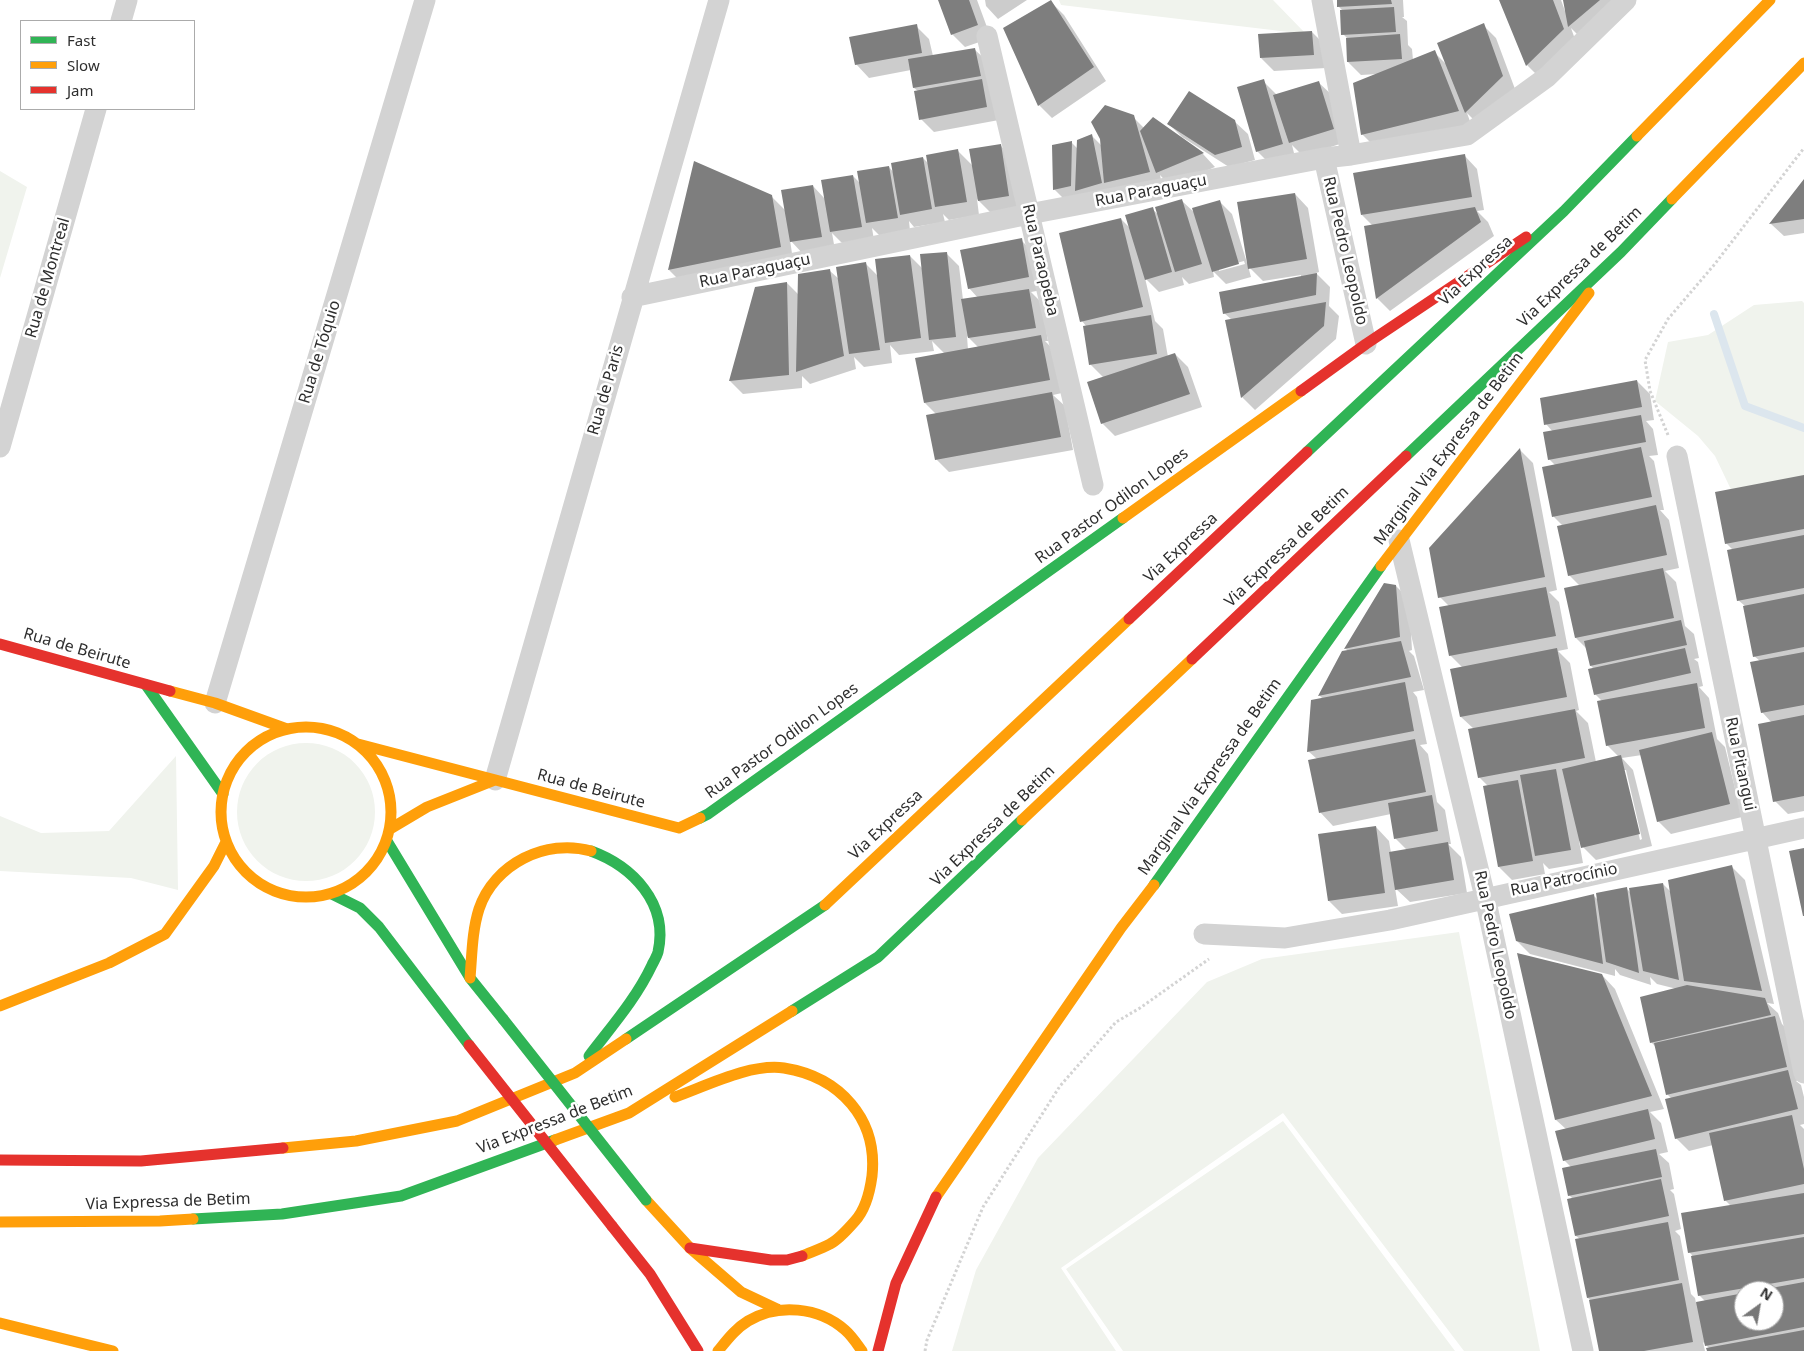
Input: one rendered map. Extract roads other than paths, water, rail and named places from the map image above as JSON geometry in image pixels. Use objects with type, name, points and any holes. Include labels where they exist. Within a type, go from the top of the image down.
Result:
[{"type":"main road","name":"Via Expressa","points":[[576,1073],[821,909],[1564,211],[1770,0]]},
{"type":"main road","name":"Via Expressa de Betim","points":[[0,1222],[160,1221],[272,1215],[401,1196],[629,1113],[878,957],[1621,252],[1804,63]]},
{"type":"main road","name":"Rua Pastor Odilon Lopes","points":[[679,828],[708,814],[1366,344],[1564,211]]},
{"type":"main road","name":"Marginal Via Expressa de Betim","points":[[878,1351],[896,1283],[932,1202],[1121,928],[1399,540],[1621,252]]},
{"type":"main road","name":"Rua de Beirute","points":[[0,644],[214,703],[287,730]]},
{"type":"main road","name":"Rua de Beirute","points":[[146,685],[223,794]]},
{"type":"main road","points":[[311,727],[337,733],[358,744],[375,761],[386,782],[391,806],[390,829],[387,841],[374,864],[356,882],[332,894],[314,897],[289,896],[270,890],[254,880],[238,863],[226,842],[221,808],[223,794],[231,771],[246,752],[264,738],[287,730],[311,727]]},
{"type":"main road","name":"Rua de Beirute","points":[[358,744],[679,828]]},
{"type":"main road","points":[[390,829],[406,817],[495,780]]},
{"type":"main road","points":[[387,841],[470,978],[646,1200],[690,1248],[741,1292],[777,1309]]},
{"type":"main road","points":[[0,1006],[109,963],[166,934],[214,866],[226,842]]},
{"type":"main road","points":[[0,1160],[141,1161],[356,1140],[457,1121],[576,1073],[641,987],[658,952],[659,918],[647,890],[626,867],[599,852],[568,847],[538,851],[510,866],[489,888],[476,916],[470,978]]},
{"type":"main road","points":[[332,894],[360,908],[379,927],[469,1045],[650,1274],[698,1351]]},
{"type":"main road","points":[[629,1113],[752,1070],[783,1068],[814,1074],[840,1090],[861,1114],[873,1144],[874,1175],[866,1206],[848,1231],[823,1250],[793,1260],[762,1260],[732,1253],[690,1248]]},
{"type":"main road","points":[[718,1351],[734,1331],[754,1317],[777,1309],[801,1309],[826,1317],[848,1332],[862,1351]]},
{"type":"main road","points":[[0,1324],[113,1351]]},
{"type":"street","points":[[121,20],[127,0]]},
{"type":"street","name":"Rua de Tóquio","points":[[214,703],[424,0]]},
{"type":"street","name":"Rua de Paris","points":[[495,780],[632,297],[719,0]]},
{"type":"street","name":"Rua Pedro Leopoldo","points":[[1322,0],[1351,156]]},
{"type":"street","name":"Rua Paraguaçu","points":[[632,297],[1029,214],[1324,158],[1351,156],[1467,136],[1547,77],[1626,0]]},
{"type":"street","name":"Rua Paraopeba","points":[[987,36],[1093,485]]},
{"type":"street","name":"Rua de Montreal","points":[[0,448],[96,110]]},
{"type":"street","name":"Rua Pedro Leopoldo","points":[[1324,158],[1366,344]]},
{"type":"street","name":"Rua Pitangui","points":[[1677,456],[1804,1073]]},
{"type":"street","name":"Rua Pedro Leopoldo","points":[[1399,540],[1485,897],[1583,1351]]},
{"type":"street","name":"Rua Patrocínio","points":[[1204,934],[1285,938],[1390,920],[1485,897],[1804,828]]},
{"type":"waterway","points":[[1714,314],[1745,406],[1804,428]]}]
